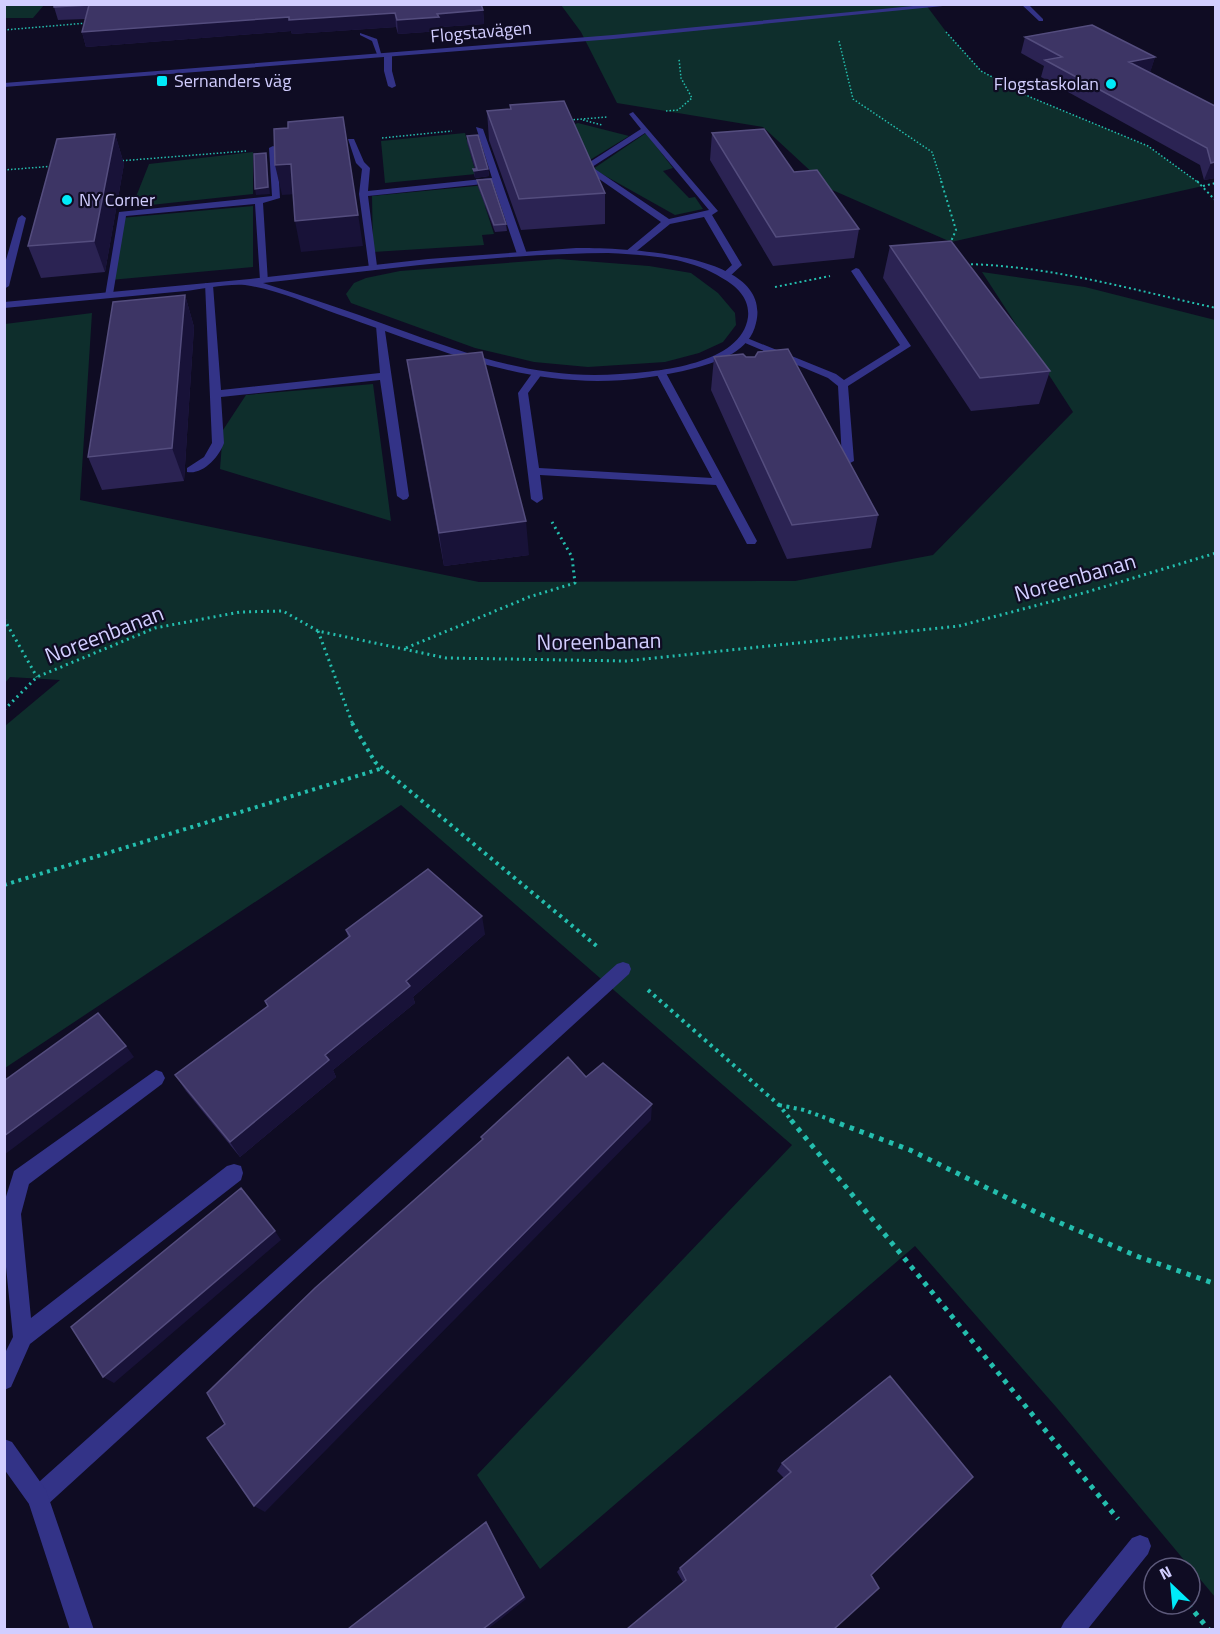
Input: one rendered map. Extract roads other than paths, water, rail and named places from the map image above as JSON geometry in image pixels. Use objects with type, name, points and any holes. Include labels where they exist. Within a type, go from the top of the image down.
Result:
[{"type":"street","name":"Flogstavägen","points":[[4,85],[613,37],[960,4]]},
{"type":"street","points":[[1024,4],[1041,20]]},
{"type":"street","points":[[362,34],[375,40],[380,56]]},
{"type":"street","points":[[388,55],[388,71],[392,86]]},
{"type":"street","points":[[630,252],[667,222],[714,211],[633,114]]},
{"type":"street","points":[[478,129],[522,254]]},
{"type":"street","points":[[646,129],[586,167],[667,222]]},
{"type":"street","points":[[351,141],[360,163],[366,168],[363,194],[372,266]]},
{"type":"street","points":[[108,294],[122,214],[276,198],[273,148]]},
{"type":"street","points":[[363,194],[496,180]]},
{"type":"street","points":[[259,201],[266,279]]},
{"type":"street","points":[[707,214],[737,265],[726,275]]},
{"type":"street","points":[[4,285],[22,218]]},
{"type":"street","points":[[4,305],[249,282],[372,266],[552,252],[630,252],[694,261],[726,275],[747,293],[754,311],[750,328],[741,344],[724,358],[661,373],[600,379],[537,374],[465,356],[321,304],[249,282]]},
{"type":"street","points":[[843,385],[906,346],[856,271]]},
{"type":"street","points":[[191,470],[206,461],[216,450],[218,443],[208,285]]},
{"type":"street","points":[[381,326],[385,376],[403,496]]},
{"type":"street","points":[[743,340],[832,376],[843,385],[848,461],[835,464]]},
{"type":"street","points":[[661,373],[751,541]]},
{"type":"street","points":[[537,374],[523,393],[537,499]]},
{"type":"street","points":[[216,394],[385,376]]},
{"type":"street","points":[[533,471],[720,482]]},
{"type":"street","points":[[38,1498],[623,969]]},
{"type":"street","points":[[4,1380],[22,1337],[11,1214],[21,1178],[156,1078]]},
{"type":"street","points":[[22,1337],[234,1173]]},
{"type":"street","points":[[4,1450],[38,1498],[82,1629]]},
{"type":"street","points":[[1072,1629],[1140,1546]]},
{"type":"place","name":"Sernanders väg","points":[[162,81]]},
{"type":"place","name":"Flogstaskolan","points":[[1111,84]]},
{"type":"place","name":"NY Corner","points":[[67,200]]}]
